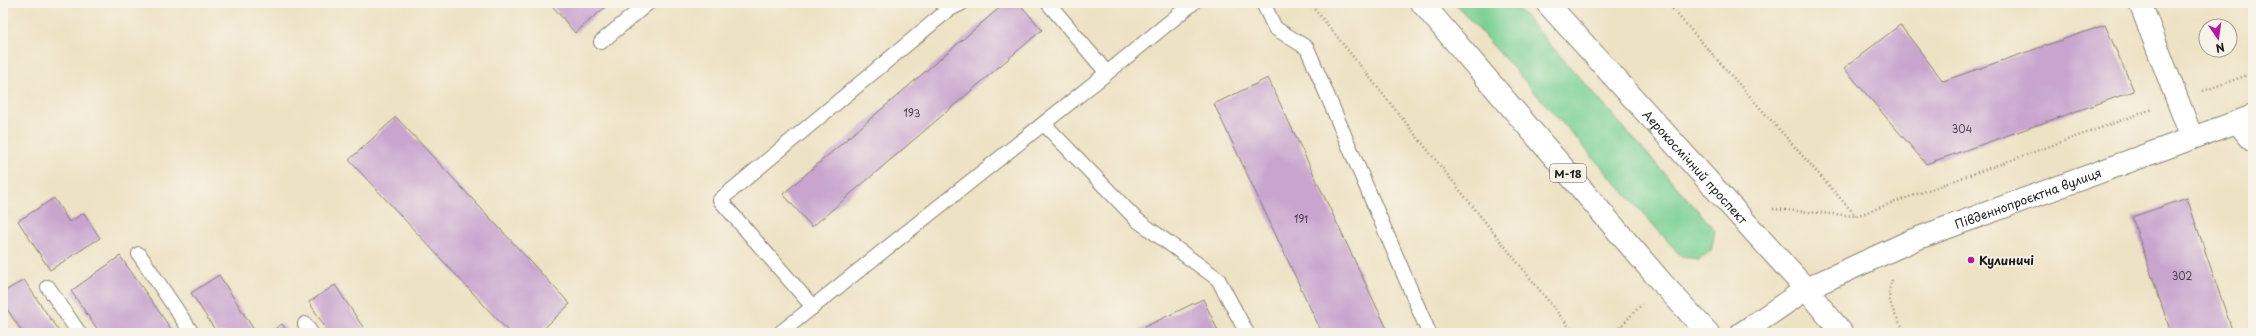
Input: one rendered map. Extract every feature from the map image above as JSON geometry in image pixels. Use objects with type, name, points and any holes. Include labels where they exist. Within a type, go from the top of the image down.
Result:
[{"type":"main road","name":"М-18","points":[[1422,3],[1663,284],[1708,333]]},
{"type":"main road","name":"Аерокосмічний проспект","points":[[1547,3],[1806,289],[1842,333]]},
{"type":"main road","points":[[2140,3],[2192,138]]},
{"type":"main road","name":"Південнопроєктна вулиця","points":[[1742,333],[1806,289],[1913,240],[2245,119]]},
{"type":"main road","points":[[2245,119],[2253,140]]},
{"type":"lane","points":[[601,42],[648,3]]},
{"type":"lane","points":[[813,307],[720,200],[945,6],[962,3]]},
{"type":"lane","points":[[1048,3],[1107,73]]},
{"type":"lane","points":[[780,333],[1044,124],[1193,3]]},
{"type":"lane","points":[[1263,3],[1275,28],[1307,48],[1429,333]]},
{"type":"lane","points":[[1044,124],[1137,220],[1218,279],[1247,333]]},
{"type":"lane","points":[[139,254],[192,333]]},
{"type":"lane","points":[[48,287],[79,333]]},
{"type":"path","points":[[1310,3],[1574,333]]},
{"type":"path","points":[[1667,3],[1856,216]]},
{"type":"path","points":[[1773,209],[1856,216],[2253,73]]},
{"type":"path","points":[[1893,278],[1888,289],[1891,305],[1897,320],[1907,333]]},
{"type":"path","points":[[1610,333],[1621,326],[1642,304]]},
{"type":"path","points":[[1621,326],[1626,333]]},
{"type":"green space","points":[[1455,3],[1513,3],[1715,230],[1711,251],[1699,259],[1682,257]]},
{"type":"building","points":[[550,3],[610,3],[575,33]]},
{"type":"building","points":[[1005,3],[1019,3],[1042,30],[812,227],[783,194]]},
{"type":"building","points":[[1900,25],[1943,81],[2105,25],[2134,91],[1926,164],[1844,68]]},
{"type":"building","points":[[1268,78],[1389,333],[1322,333],[1214,104]]},
{"type":"building","points":[[396,117],[570,304],[539,333],[510,333],[349,160]]},
{"type":"building","points":[[54,198],[69,222],[84,213],[100,238],[50,270],[18,221]]},
{"type":"building","points":[[2187,198],[2233,333],[2171,333],[2132,217]]},
{"type":"building","points":[[120,256],[174,333],[100,333],[71,291]]},
{"type":"building","points":[[219,275],[256,333],[217,333],[191,293]]},
{"type":"building","points":[[24,280],[60,333],[23,333],[3,303],[3,292]]},
{"type":"building","points":[[335,285],[367,333],[329,333],[309,302]]},
{"type":"building","points":[[1203,299],[1219,333],[1132,333]]},
{"type":"building","points":[[282,324],[288,333],[268,333]]},
{"type":"place","name":"Кулиничі","points":[[1971,260]]}]
